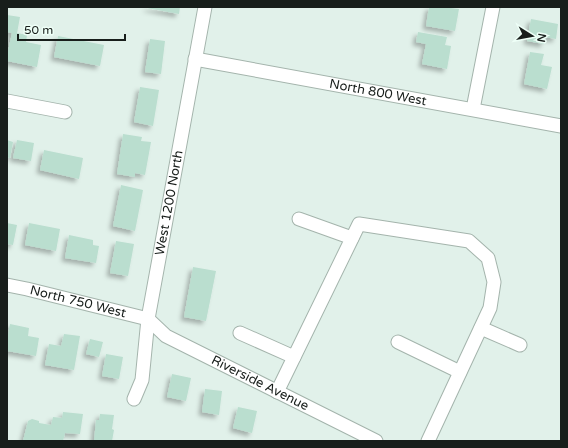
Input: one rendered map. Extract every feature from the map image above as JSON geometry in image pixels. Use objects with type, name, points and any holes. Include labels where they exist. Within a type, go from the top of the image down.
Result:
[{"type":"street","name":"West 1200 North","points":[[134,399],[142,380],[148,319],[204,7]]},
{"type":"street","points":[[473,109],[493,7]]},
{"type":"street","name":"North 800 West","points":[[195,59],[561,126]]},
{"type":"street","points":[[7,101],[65,112]]},
{"type":"street","points":[[298,219],[352,238]]},
{"type":"street","points":[[277,392],[359,224],[469,241],[488,258],[494,282],[490,308],[428,441]]},
{"type":"street","name":"North 750 West","points":[[7,285],[148,319]]},
{"type":"street","name":"Riverside Avenue","points":[[148,319],[166,336],[376,441]]},
{"type":"street","points":[[481,328],[520,345]]},
{"type":"street","points":[[240,333],[294,358]]},
{"type":"street","points":[[398,342],[460,372]]},
{"type":"building","points":[[147,7],[180,7],[179,14]]},
{"type":"building","points":[[429,7],[459,9],[455,31],[426,26]]},
{"type":"building","points":[[7,15],[20,17],[17,33],[27,35],[26,42],[41,45],[37,67],[7,61],[12,33],[7,32]]},
{"type":"building","points":[[531,19],[558,24],[556,39],[545,37],[544,44],[527,41]]},
{"type":"building","points":[[418,32],[447,37],[445,45],[451,46],[447,69],[422,64],[426,44],[416,42]]},
{"type":"building","points":[[58,36],[104,45],[100,66],[54,57]]},
{"type":"building","points":[[150,39],[165,41],[161,74],[145,72]]},
{"type":"building","points":[[530,52],[544,54],[541,65],[552,67],[547,89],[524,84]]},
{"type":"building","points":[[140,87],[159,90],[153,126],[134,122]]},
{"type":"building","points":[[123,134],[142,137],[141,141],[151,142],[145,175],[135,173],[135,177],[117,174]]},
{"type":"building","points":[[7,140],[13,142],[10,158],[7,157]]},
{"type":"building","points":[[17,140],[34,143],[31,161],[13,158]]},
{"type":"building","points":[[44,150],[83,158],[79,179],[40,170]]},
{"type":"building","points":[[121,185],[143,190],[135,231],[113,226]]},
{"type":"building","points":[[7,223],[17,225],[13,245],[7,244]]},
{"type":"building","points":[[29,223],[60,229],[56,251],[25,245]]},
{"type":"building","points":[[69,235],[93,240],[93,245],[99,246],[96,263],[65,258]]},
{"type":"building","points":[[116,241],[134,244],[128,276],[110,273]]},
{"type":"building","points":[[193,267],[216,271],[206,321],[184,317]]},
{"type":"building","points":[[10,324],[29,328],[28,336],[39,338],[36,356],[7,351],[7,340]]},
{"type":"building","points":[[64,334],[80,336],[74,370],[45,365],[49,344],[61,346]]},
{"type":"building","points":[[90,339],[103,342],[99,357],[86,354]]},
{"type":"building","points":[[106,354],[123,357],[119,379],[102,376]]},
{"type":"building","points":[[172,374],[191,378],[186,401],[167,397]]},
{"type":"building","points":[[205,389],[222,391],[219,415],[202,412]]},
{"type":"building","points":[[238,407],[257,411],[252,433],[233,428]]},
{"type":"building","points":[[63,412],[83,414],[80,434],[65,433],[63,441],[23,441],[28,421],[32,419],[39,421],[39,423],[51,425],[53,417],[62,418]]},
{"type":"building","points":[[100,414],[114,415],[112,441],[94,441],[96,420],[99,420]]}]
